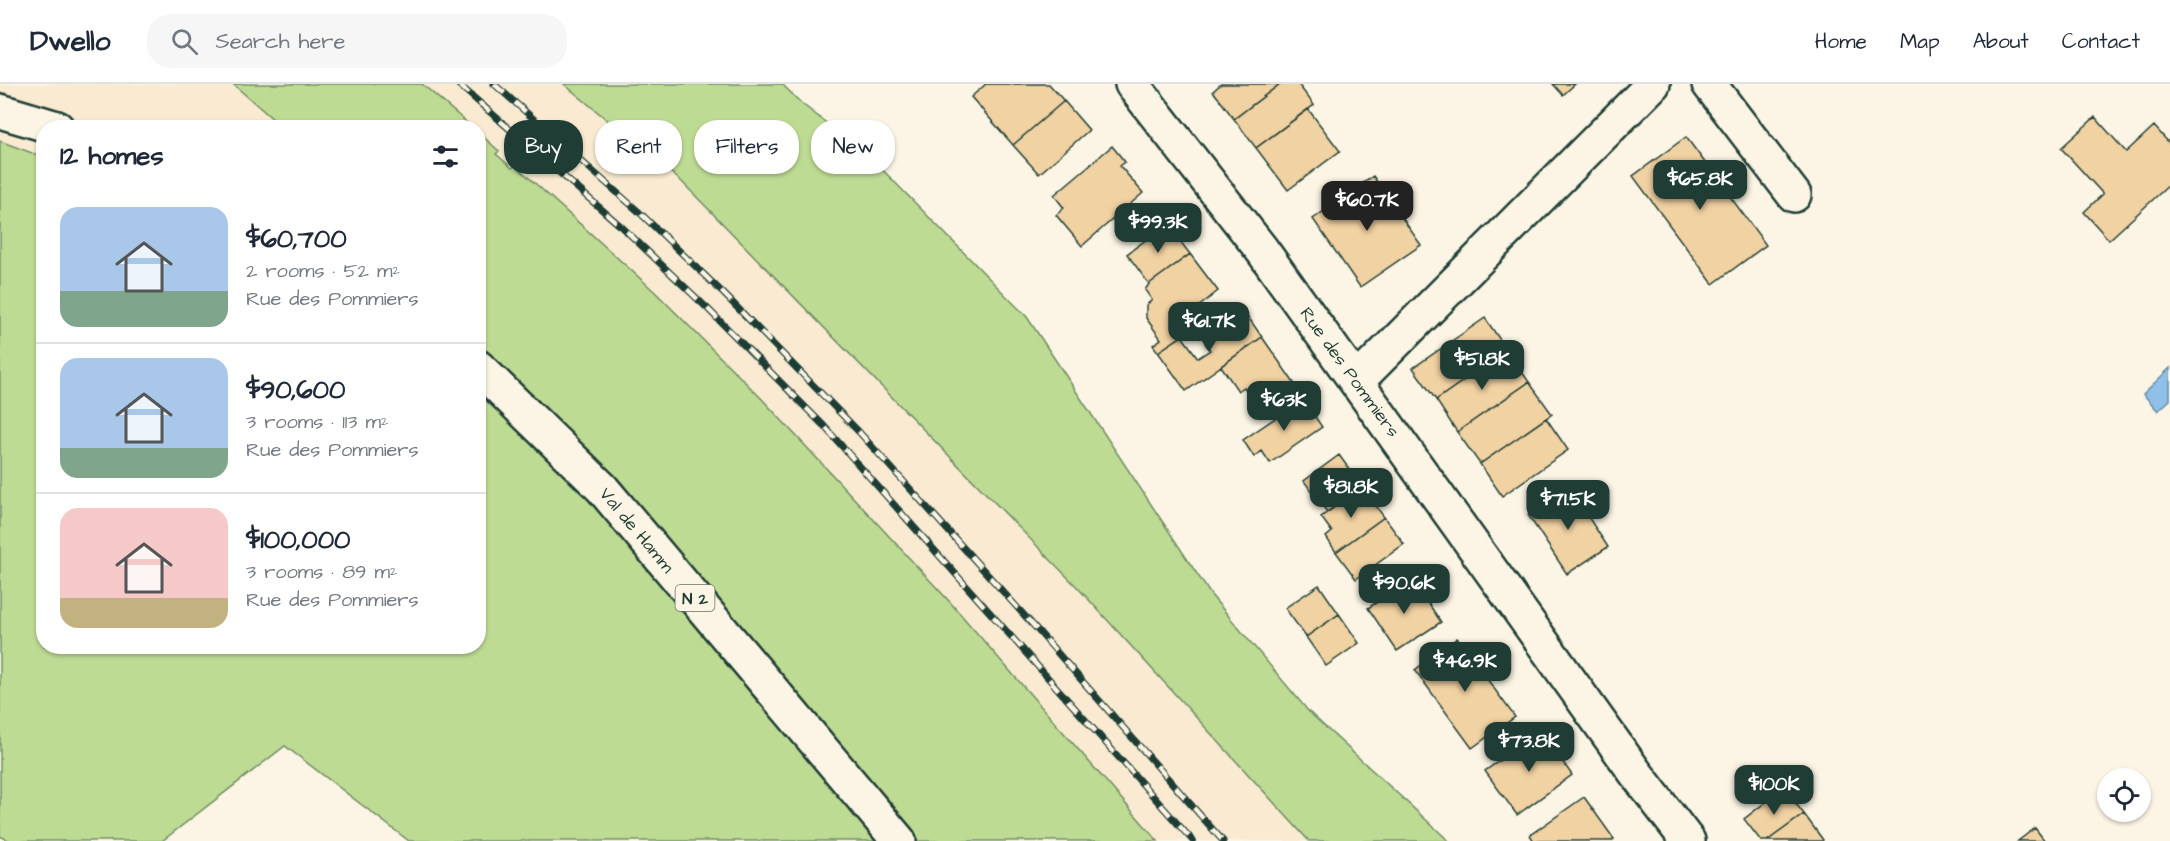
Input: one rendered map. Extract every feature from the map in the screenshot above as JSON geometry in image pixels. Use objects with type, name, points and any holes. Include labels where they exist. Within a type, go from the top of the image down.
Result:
[{"type":"street","name":"Rue des Pommiers","points":[[1132,84],[1262,250],[1635,772],[1688,841]]},
{"type":"street","points":[[1357,381],[1653,84]]},
{"type":"street","points":[[1709,84],[1794,195]]},
{"type":"street","points":[[0,111],[36,122]]},
{"type":"street","name":"Val de Hamm","points":[[486,375],[602,488],[899,841]]},
{"type":"shaded area","points":[[0,84],[233,84],[274,120],[36,120],[36,154],[0,141]]},
{"type":"shaded area","points":[[422,84],[564,84],[607,120],[595,120],[595,174],[672,174],[682,182],[1079,589],[1309,841],[1158,841],[949,601],[762,399],[654,291],[525,174],[583,174],[583,120],[504,120],[504,163],[495,155],[498,151],[486,140],[486,120],[464,120]]},
{"type":"green space","points":[[233,84],[422,84],[464,120],[274,120]]},
{"type":"green space","points":[[564,84],[782,84],[823,120],[811,120],[811,174],[887,174],[1027,317],[1211,595],[1309,712],[1449,841],[1309,841],[1079,589],[672,174],[682,174],[682,120],[607,120]]},
{"type":"green space","points":[[486,139],[499,151],[496,154],[504,161],[504,174],[525,174],[654,291],[762,399],[949,601],[1158,841],[409,841],[285,746],[162,841],[10,841],[0,836],[0,141],[36,154],[36,654],[486,654]]},
{"type":"water","points":[[2170,368],[2170,400],[2158,411],[2143,394]]},
{"type":"building","points":[[986,84],[1049,84],[1064,101],[1013,145],[971,97]]},
{"type":"building","points":[[1221,84],[1280,84],[1234,119],[1213,91]]},
{"type":"building","points":[[1280,84],[1298,84],[1314,105],[1256,148],[1234,119]]},
{"type":"building","points":[[1553,84],[1575,84],[1563,95]]},
{"type":"building","points":[[1064,101],[1089,130],[1039,174],[1013,145]]},
{"type":"building","points":[[1308,109],[1340,151],[1288,190],[1256,148]]},
{"type":"building","points":[[2095,117],[2126,152],[2154,126],[2170,144],[2170,184],[2109,240],[2084,212],[2103,194],[2061,148]]},
{"type":"building","points":[[1686,137],[1766,245],[1713,284],[1633,176]]},
{"type":"building","points":[[1112,146],[1125,162],[1120,166],[1143,193],[1082,246],[1056,215],[1064,208],[1054,195]]},
{"type":"building","points":[[1373,176],[1421,245],[1360,287],[1313,219]]},
{"type":"building","points":[[1167,224],[1190,254],[1149,284],[1127,254]]},
{"type":"building","points":[[1190,254],[1218,291],[1175,326],[1182,336],[1158,352],[1153,345],[1161,339],[1146,318],[1146,305],[1152,300],[1145,290],[1149,284]]},
{"type":"building","points":[[1246,314],[1262,337],[1186,391],[1158,352],[1182,336],[1198,358],[1210,350],[1205,343]]},
{"type":"building","points":[[1485,318],[1507,350],[1436,400],[1413,368]]},
{"type":"building","points":[[1262,337],[1294,383],[1258,408],[1244,387],[1238,391],[1221,366]]},
{"type":"building","points":[[1507,350],[1529,382],[1457,432],[1436,400]]},
{"type":"building","points":[[1529,382],[1552,414],[1480,464],[1457,432]]},
{"type":"building","points":[[1303,399],[1322,427],[1270,463],[1262,451],[1254,457],[1243,440]]},
{"type":"building","points":[[1546,418],[1568,450],[1502,496],[1480,464]]},
{"type":"building","points":[[1339,455],[1362,487],[1327,512],[1304,481]]},
{"type":"building","points":[[1362,487],[1384,517],[1336,552],[1326,537],[1332,532],[1321,517]]},
{"type":"building","points":[[1569,488],[1608,547],[1567,574],[1528,515]]},
{"type":"building","points":[[1384,517],[1404,544],[1356,579],[1336,552]]},
{"type":"building","points":[[1412,579],[1441,622],[1397,651],[1368,608]]},
{"type":"building","points":[[1319,585],[1339,614],[1306,637],[1285,608]]},
{"type":"building","points":[[1339,614],[1359,643],[1326,666],[1306,637]]},
{"type":"building","points":[[1457,638],[1515,717],[1472,748],[1415,670]]},
{"type":"building","points":[[1541,731],[1572,775],[1517,815],[1485,771]]},
{"type":"building","points":[[1784,788],[1804,814],[1767,841],[1761,841],[1744,819]]},
{"type":"building","points":[[1584,797],[1614,839],[1611,841],[1534,841],[1530,835]]},
{"type":"building","points":[[1804,814],[1822,841],[1767,841]]},
{"type":"building","points":[[2035,828],[2045,841],[2018,841]]},
{"type":"railway","points":[[458,84],[623,228],[707,308],[824,426],[1193,841]]},
{"type":"railway","points":[[494,84],[638,211],[721,291],[859,432],[1223,841]]}]
